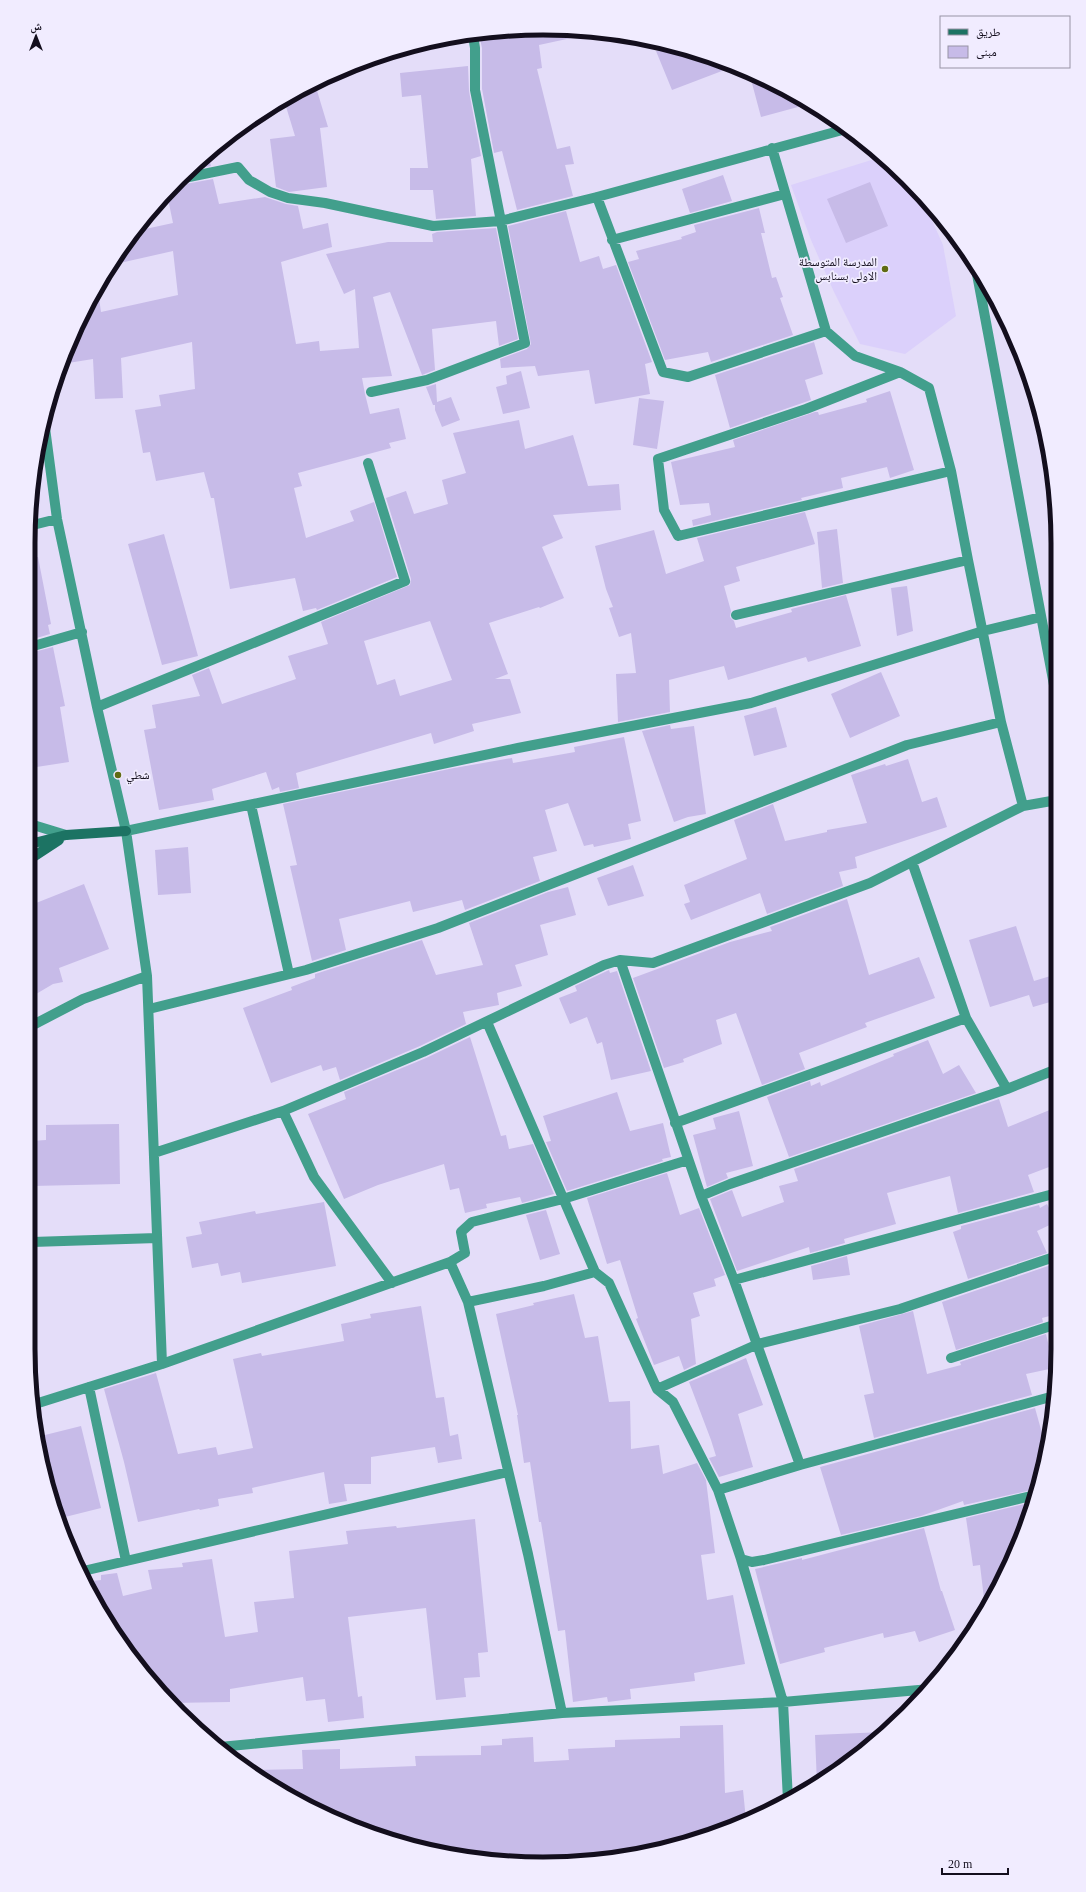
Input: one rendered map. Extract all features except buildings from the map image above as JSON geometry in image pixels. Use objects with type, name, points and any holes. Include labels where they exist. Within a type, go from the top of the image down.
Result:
[{"type":"street","points":[[371,392],[427,380],[525,343],[475,90],[474,40]]},
{"type":"street","points":[[192,176],[238,167],[249,180],[270,192],[288,198],[325,203],[433,226],[500,221],[597,197],[839,131]]},
{"type":"street","points":[[772,148],[826,332],[855,356],[900,372],[929,388],[951,471],[1001,722],[1023,806]]},
{"type":"street","points":[[612,240],[786,194]]},
{"type":"street","points":[[597,197],[663,372],[688,377],[826,332]]},
{"type":"street","points":[[978,282],[1051,670]]},
{"type":"street","points":[[900,372],[806,409],[658,459],[664,510],[678,536],[951,471]]},
{"type":"street","points":[[46,438],[57,519],[97,707],[126,831],[147,976],[162,1364]]},
{"type":"street","points":[[97,707],[405,581],[368,463]]},
{"type":"street","points":[[36,524],[57,519]]},
{"type":"street","points":[[736,616],[968,560]]},
{"type":"street","points":[[35,843],[66,835],[126,831],[525,747],[752,702],[983,631],[1041,617]]},
{"type":"street","points":[[35,646],[82,632]]},
{"type":"street","points":[[148,1009],[306,970],[438,928],[907,745],[1001,722]]},
{"type":"street","points":[[154,1153],[283,1111],[423,1052],[604,964],[620,960],[653,963],[870,883],[1023,806],[1051,801]]},
{"type":"street","points":[[251,805],[289,974]]},
{"type":"street","points":[[35,826],[66,835]]},
{"type":"street","points":[[35,856],[66,835]]},
{"type":"street","points":[[912,862],[966,1018],[1006,1089]]},
{"type":"street","points":[[620,960],[688,1160],[758,1344],[800,1465]]},
{"type":"street","points":[[35,1024],[83,999],[147,976]]},
{"type":"street","points":[[675,1123],[966,1018]]},
{"type":"street","points":[[486,1022],[564,1198],[594,1272],[609,1283],[657,1389],[674,1402],[718,1490],[741,1559],[783,1702],[788,1794]]},
{"type":"street","points":[[701,1196],[737,1182],[1006,1089],[1051,1071]]},
{"type":"street","points":[[283,1111],[314,1177],[392,1283]]},
{"type":"street","points":[[38,1403],[162,1364],[450,1262],[465,1253],[461,1232],[472,1222],[564,1198],[688,1160]]},
{"type":"street","points":[[734,1280],[1051,1195]]},
{"type":"street","points":[[35,1242],[158,1238]]},
{"type":"street","points":[[657,1389],[758,1344],[900,1309],[1051,1258]]},
{"type":"street","points":[[450,1262],[468,1302],[562,1713]]},
{"type":"street","points":[[468,1302],[544,1286],[594,1272]]},
{"type":"street","points":[[951,1358],[1051,1326]]},
{"type":"street","points":[[89,1387],[126,1561]]},
{"type":"street","points":[[718,1490],[800,1465],[1049,1397]]},
{"type":"street","points":[[86,1570],[508,1472]]},
{"type":"street","points":[[741,1559],[752,1562],[764,1560],[1029,1496]]},
{"type":"street","points":[[227,1746],[562,1713],[783,1702],[919,1690]]},
{"type":"shaded area","name":"المدرسة المتوسطة الاولى بسنابس","points":[[875,159],[928,212],[943,245],[956,316],[905,354],[860,344],[834,292],[811,240],[791,185]]},
{"type":"place","name":"المدرسة المتوسطة الاولى بسنابس","points":[[885,269]]},
{"type":"place","name":"شطي","points":[[118,775]]}]
